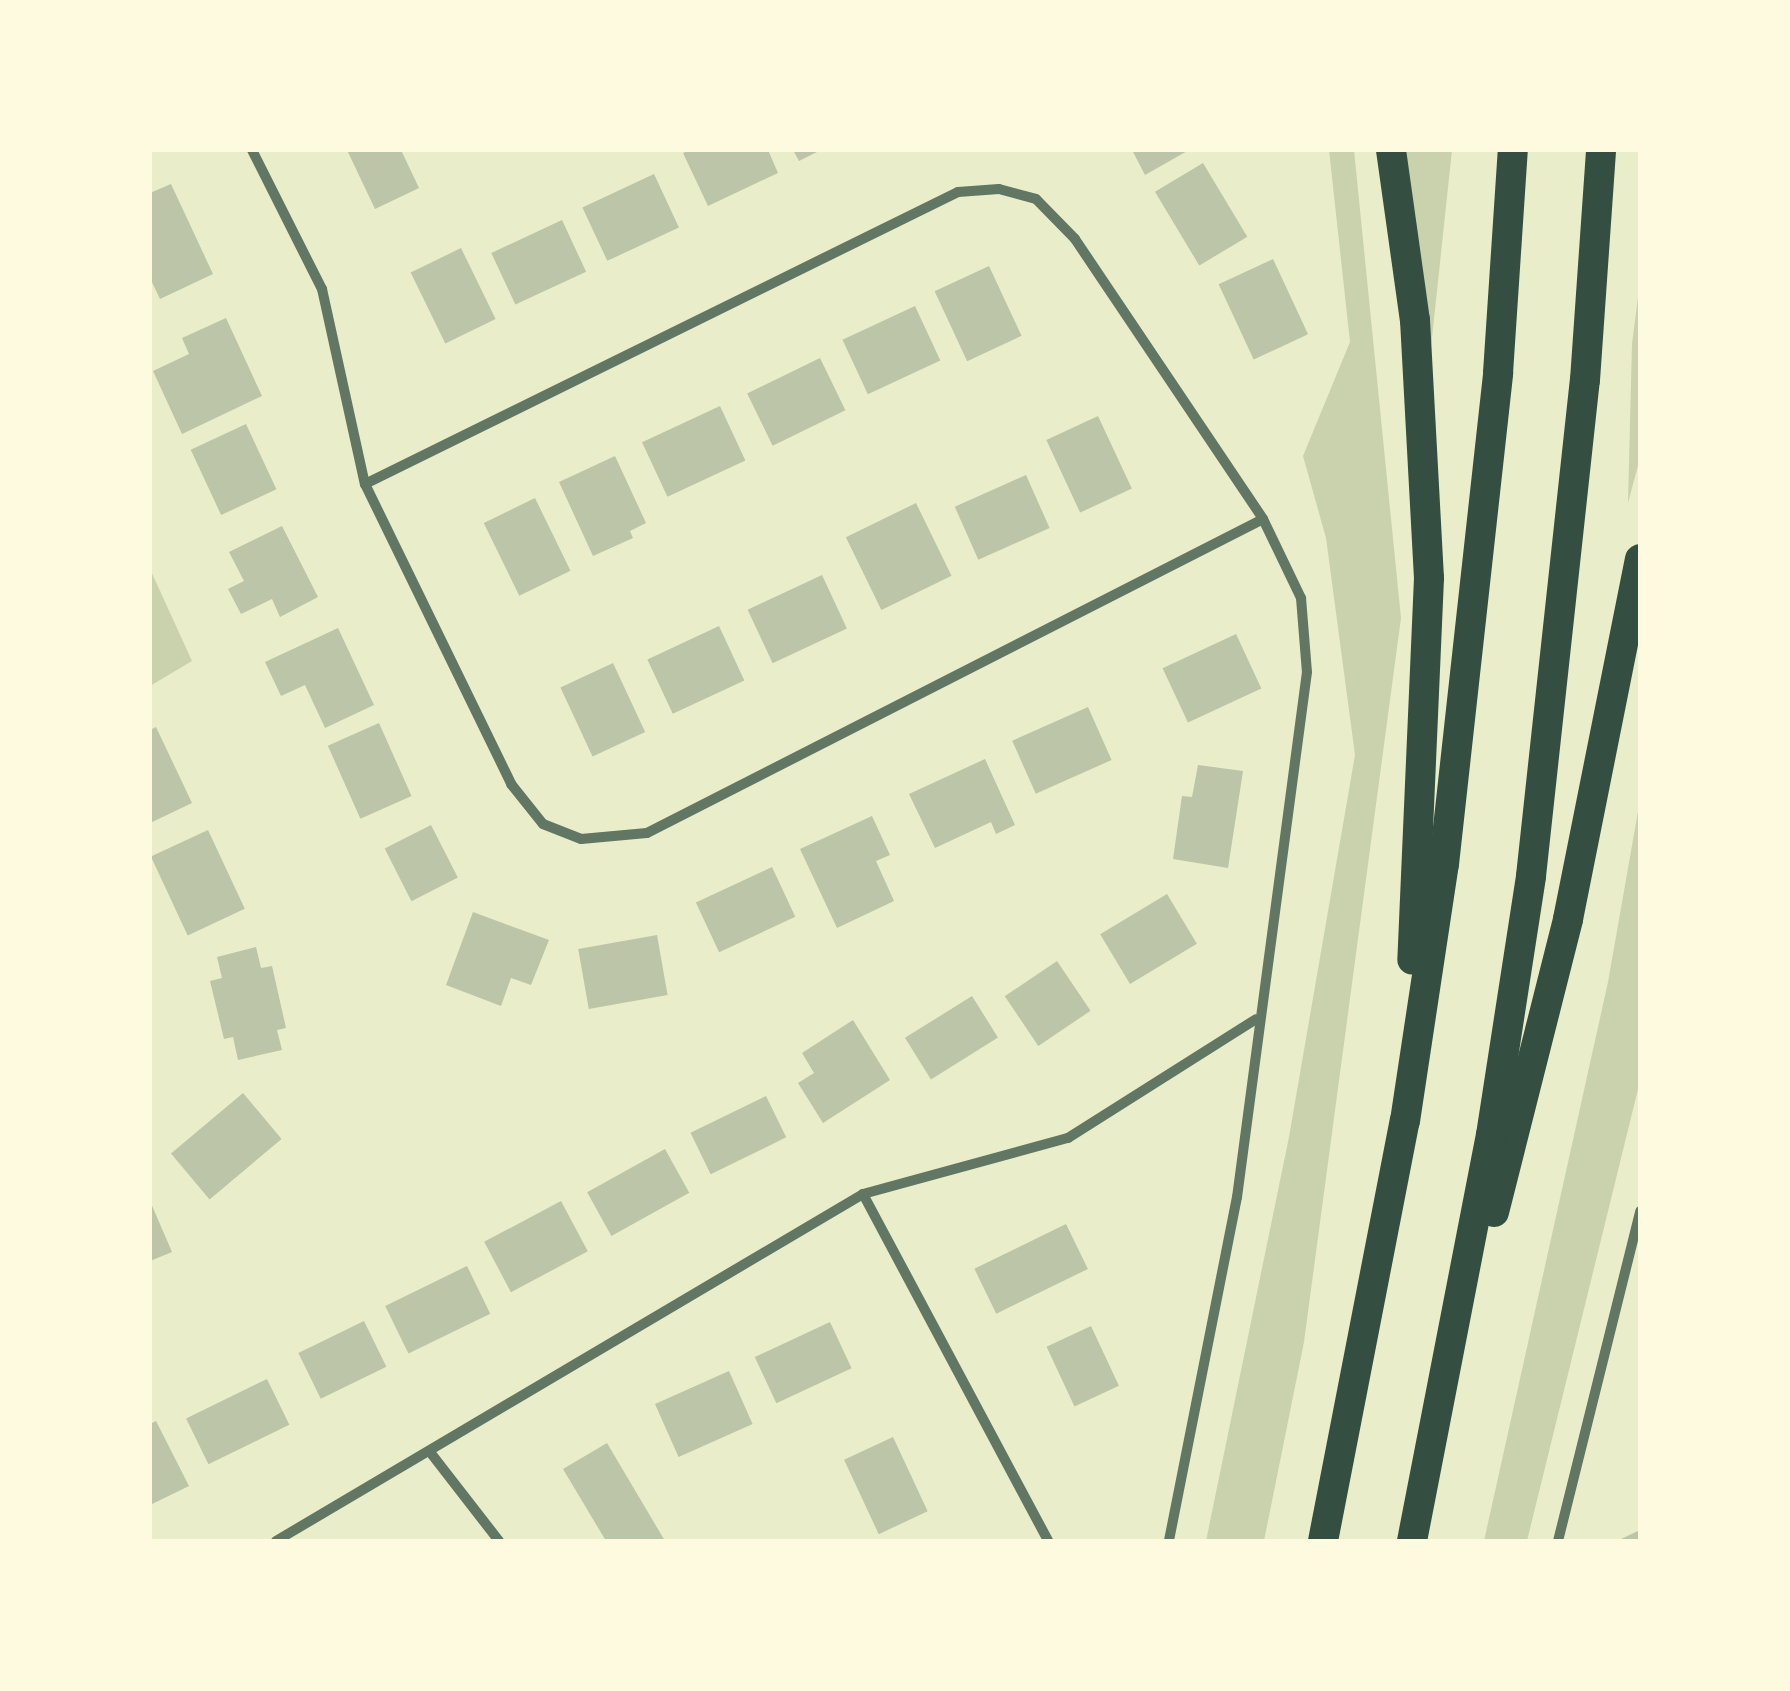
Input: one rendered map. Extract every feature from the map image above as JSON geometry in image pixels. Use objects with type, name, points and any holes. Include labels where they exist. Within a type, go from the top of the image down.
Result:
[{"type":"highway","points":[[1392,150],[1414,320],[1429,578],[1405,1120]]},
{"type":"highway","points":[[1323,1541],[1405,1120],[1473,617],[1513,150]]},
{"type":"highway","points":[[1412,1541],[1442,1398],[1531,876],[1585,380],[1601,150]]},
{"type":"highway","points":[[1442,1398],[1568,919],[1640,559]]},
{"type":"street","points":[[252,150],[322,288],[365,484],[511,784],[543,824],[581,840],[647,833],[1264,519]]},
{"type":"street","points":[[365,484],[958,192],[999,188],[1036,199],[1076,239],[1264,519],[1300,598],[1307,672],[1256,1018],[1237,1196],[1169,1541]]},
{"type":"street","points":[[276,1541],[864,1194],[1068,1138],[1256,1018]]},
{"type":"street","points":[[864,1194],[1048,1541]]},
{"type":"street","points":[[1558,1541],[1640,1211]]},
{"type":"street","points":[[430,1452],[499,1541]]},
{"type":"green space","points":[[1329,150],[1354,150],[1401,618],[1304,1342],[1264,1541],[1206,1541],[1289,1137],[1355,755],[1326,538],[1303,456],[1350,342]]},
{"type":"green space","points":[[1401,150],[1452,150],[1429,366]]},
{"type":"green space","points":[[1640,282],[1640,458],[1628,503],[1632,344]]},
{"type":"green space","points":[[150,569],[192,661],[150,686]]},
{"type":"green space","points":[[1640,800],[1640,1081],[1527,1541],[1484,1541],[1608,982]]},
{"type":"building","points":[[347,150],[401,150],[419,188],[375,209]]},
{"type":"building","points":[[768,150],[778,173],[708,206],[683,153]]},
{"type":"building","points":[[793,150],[821,150],[799,161]]},
{"type":"building","points":[[1132,150],[1189,150],[1145,175]]},
{"type":"building","points":[[1203,163],[1247,237],[1199,266],[1155,192]]},
{"type":"building","points":[[654,174],[679,227],[607,261],[582,207]]},
{"type":"building","points":[[171,184],[213,274],[160,299],[150,278],[150,193]]},
{"type":"building","points":[[562,220],[586,272],[515,305],[491,253]]},
{"type":"building","points":[[461,248],[496,319],[445,344],[411,273]]},
{"type":"building","points":[[1273,259],[1308,334],[1254,360],[1219,284]]},
{"type":"building","points":[[989,266],[1022,336],[967,361],[935,291]]},
{"type":"building","points":[[915,306],[940,360],[868,394],[842,340]]},
{"type":"building","points":[[226,318],[262,396],[182,434],[153,371],[189,354],[182,338]]},
{"type":"building","points":[[820,358],[845,410],[773,446],[747,394]]},
{"type":"building","points":[[720,406],[745,460],[667,497],[642,442]]},
{"type":"building","points":[[1098,416],[1132,489],[1080,513],[1046,440]]},
{"type":"building","points":[[246,424],[276,489],[221,515],[191,450]]},
{"type":"building","points":[[615,456],[646,523],[630,531],[633,538],[593,556],[559,482]]},
{"type":"building","points":[[1026,475],[1050,528],[978,560],[955,507]]},
{"type":"building","points":[[535,498],[571,571],[519,596],[484,523]]},
{"type":"building","points":[[916,503],[952,576],[881,610],[846,537]]},
{"type":"building","points":[[282,526],[318,597],[280,617],[272,599],[241,614],[228,589],[244,581],[229,552]]},
{"type":"building","points":[[822,575],[847,628],[773,663],[748,610]]},
{"type":"building","points":[[719,626],[744,680],[673,714],[647,659]]},
{"type":"building","points":[[338,628],[374,705],[325,728],[305,685],[281,696],[265,662]]},
{"type":"building","points":[[1236,634],[1261,688],[1188,723],[1163,668]]},
{"type":"building","points":[[613,663],[645,732],[593,756],[560,688]]},
{"type":"building","points":[[1088,707],[1112,760],[1036,794],[1012,741]]},
{"type":"building","points":[[379,723],[412,796],[360,819],[328,746]]},
{"type":"building","points":[[156,727],[192,803],[150,823],[150,730]]},
{"type":"building","points":[[985,759],[1015,825],[996,834],[991,822],[935,848],[909,794]]},
{"type":"building","points":[[1198,765],[1243,771],[1228,868],[1173,859],[1182,796],[1192,797]]},
{"type":"building","points":[[872,816],[890,855],[876,861],[894,901],[837,928],[800,849]]},
{"type":"building","points":[[431,825],[458,878],[411,901],[385,849]]},
{"type":"building","points":[[208,830],[245,909],[188,935],[151,857]]},
{"type":"building","points":[[772,867],[795,917],[719,952],[696,902]]},
{"type":"building","points":[[1167,894],[1197,944],[1130,984],[1100,934]]},
{"type":"building","points":[[473,912],[549,940],[531,985],[511,978],[501,1006],[446,985]]},
{"type":"building","points":[[657,935],[668,995],[589,1009],[578,949]]},
{"type":"building","points":[[256,947],[261,968],[272,966],[286,1028],[277,1030],[282,1050],[238,1060],[233,1037],[224,1039],[210,981],[222,978],[217,957]]},
{"type":"building","points":[[1057,961],[1091,1011],[1038,1046],[1005,996]]},
{"type":"building","points":[[972,996],[998,1038],[931,1079],[905,1038]]},
{"type":"building","points":[[853,1020],[890,1080],[823,1123],[798,1083],[814,1073],[802,1053]]},
{"type":"building","points":[[243,1093],[282,1139],[210,1199],[171,1153]]},
{"type":"building","points":[[766,1096],[786,1137],[711,1174],[691,1133]]},
{"type":"building","points":[[665,1149],[689,1193],[611,1236],[587,1192]]},
{"type":"building","points":[[150,1201],[172,1252],[150,1261]]},
{"type":"building","points":[[561,1201],[588,1251],[511,1292],[484,1242]]},
{"type":"building","points":[[1066,1224],[1088,1269],[996,1314],[974,1269]]},
{"type":"building","points":[[467,1266],[490,1314],[408,1354],[385,1306]]},
{"type":"building","points":[[364,1321],[386,1367],[321,1399],[298,1353]]},
{"type":"building","points":[[830,1322],[852,1368],[776,1403],[755,1357]]},
{"type":"building","points":[[1091,1326],[1119,1386],[1074,1407],[1047,1347]]},
{"type":"building","points":[[729,1371],[753,1424],[679,1457],[655,1404]]},
{"type":"building","points":[[267,1379],[289,1425],[208,1464],[186,1418]]},
{"type":"building","points":[[156,1421],[189,1486],[150,1505],[150,1424]]},
{"type":"building","points":[[893,1437],[928,1511],[879,1534],[844,1460]]},
{"type":"building","points":[[607,1443],[665,1541],[606,1541],[563,1469]]},
{"type":"building","points":[[1640,1530],[1640,1541],[1617,1541]]}]
